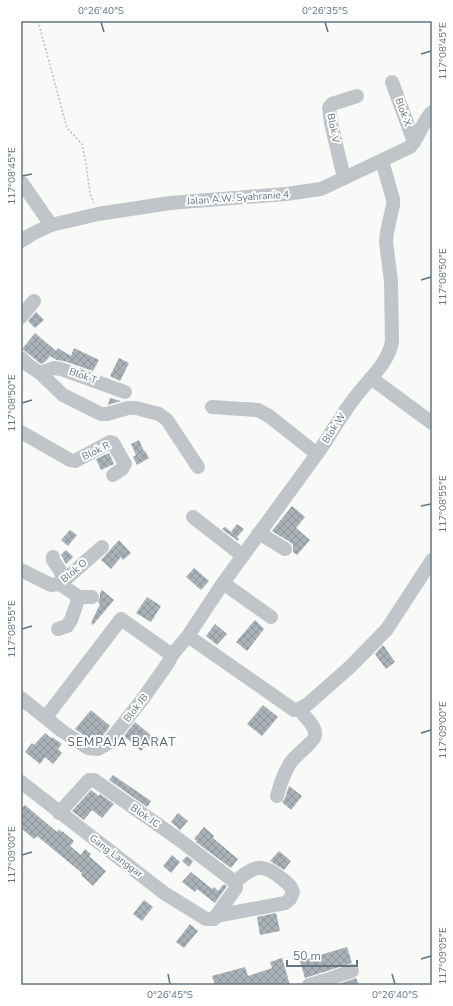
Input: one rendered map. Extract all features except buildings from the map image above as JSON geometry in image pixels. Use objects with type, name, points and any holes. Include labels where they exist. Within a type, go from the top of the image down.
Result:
[{"type":"street","name":"Blok X","points":[[392,82],[414,142]]},
{"type":"street","name":"Blok V","points":[[344,178],[329,108],[332,104],[357,96]]},
{"type":"street","points":[[414,142],[424,121],[432,112]]},
{"type":"street","name":"Jalan A.W. Syahranie 4","points":[[21,241],[51,225],[98,214],[170,203],[306,192],[321,189],[406,149],[414,142]]},
{"type":"street","name":"Blok W","points":[[170,659],[188,636],[223,583],[329,438],[354,397],[385,361],[390,352],[392,342],[391,281],[386,242],[393,199],[382,161]]},
{"type":"street","points":[[22,183],[51,225]]},
{"type":"street","points":[[21,317],[34,301]]},
{"type":"street","points":[[21,358],[28,365],[40,372],[63,395],[101,414],[107,414],[128,408],[136,408],[159,414],[167,420],[198,467]]},
{"type":"street","name":"Blok T","points":[[40,372],[54,368],[61,368],[125,392]]},
{"type":"street","points":[[371,378],[432,423]]},
{"type":"street","points":[[212,407],[258,410],[317,454]]},
{"type":"street","name":"Blok R","points":[[21,432],[70,460],[75,461],[110,442],[125,464],[122,469],[113,476]]},
{"type":"street","points":[[193,517],[243,556]]},
{"type":"street","points":[[259,533],[285,549]]},
{"type":"street","name":"Blok O","points":[[21,570],[51,585],[61,583],[102,547]]},
{"type":"street","points":[[53,557],[53,560],[61,571],[61,583],[85,597],[66,626],[58,629]]},
{"type":"street","points":[[188,636],[294,710],[299,709],[308,704],[352,666],[387,629],[432,560]]},
{"type":"street","points":[[223,583],[271,617]]},
{"type":"street","points":[[46,717],[121,619],[170,659]]},
{"type":"street","name":"Blok JB","points":[[21,698],[62,731],[88,748],[98,749],[103,747],[142,700],[170,659]]},
{"type":"street","points":[[277,796],[280,784],[290,763],[314,740],[316,734],[314,728],[299,709]]},
{"type":"street","name":"Blok JC","points":[[60,813],[89,780],[94,780],[177,838],[236,882]]},
{"type":"street","name":"Gang Langgar","points":[[21,782],[164,893],[206,919],[214,919],[216,916],[285,903],[290,899],[293,892],[290,885],[271,870],[262,868],[250,870],[236,882]]},
{"type":"street","points":[[216,916],[236,888],[236,882]]},
{"type":"street","points":[[309,985],[324,983],[352,971]]},
{"type":"path","points":[[38,21],[67,128],[82,144],[90,194],[98,214]]},
{"type":"district","name":"SEMPAJA BARAT","points":[[122,742]]}]
